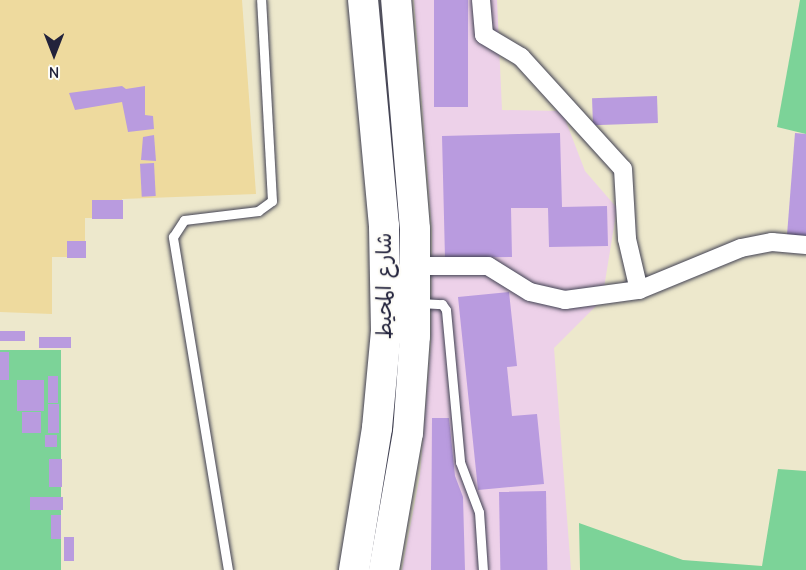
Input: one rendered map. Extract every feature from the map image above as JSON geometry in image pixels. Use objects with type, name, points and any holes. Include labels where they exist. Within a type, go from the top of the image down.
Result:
[{"type":"highway","name":"شارع المحيط","points":[[354,570],[377,428],[387,331],[384,226],[363,0]]},
{"type":"highway","name":"شارع المحيط","points":[[384,570],[408,433],[415,303],[408,112],[396,0]]},
{"type":"street","points":[[481,0],[484,35],[521,57],[623,169],[627,239],[639,290]]},
{"type":"street","points":[[415,266],[488,266],[530,292],[565,300],[639,290],[741,248],[772,242],[806,245]]},
{"type":"lane","points":[[228,570],[173,237],[184,220],[258,211],[272,201],[261,0]]},
{"type":"lane","points":[[415,303],[438,303],[446,310],[460,462],[479,512],[483,570]]},
{"type":"shaded area","points":[[414,0],[497,0],[502,110],[562,111],[585,171],[617,208],[602,300],[554,348],[571,570],[402,570],[420,475],[431,344],[432,231]]},
{"type":"green space","points":[[800,0],[806,0],[806,134],[777,127]]},
{"type":"green space","points":[[0,350],[61,350],[61,570],[0,570]]},
{"type":"green space","points":[[778,469],[806,471],[806,570],[580,570],[579,523],[683,560],[762,566]]},
{"type":"sand","points":[[0,0],[242,0],[256,194],[122,199],[122,218],[85,218],[85,257],[52,257],[52,314],[0,312]]},
{"type":"building","points":[[434,0],[468,0],[468,107],[434,107]]},
{"type":"building","points":[[122,86],[126,89],[145,86],[145,115],[153,116],[154,129],[128,132],[122,102],[75,110],[69,93]]},
{"type":"building","points":[[657,96],[658,123],[593,125],[592,98]]},
{"type":"building","points":[[560,133],[562,207],[607,206],[608,246],[549,247],[548,208],[511,208],[512,257],[445,258],[442,136]]},
{"type":"building","points":[[795,133],[806,134],[806,237],[787,235]]},
{"type":"building","points":[[154,135],[156,161],[141,160],[143,137]]},
{"type":"building","points":[[154,163],[156,196],[142,197],[140,164]]},
{"type":"building","points":[[92,200],[123,200],[123,219],[92,219]]},
{"type":"building","points":[[67,241],[86,241],[86,258],[67,258]]},
{"type":"building","points":[[509,292],[517,366],[507,367],[512,416],[537,414],[544,484],[478,490],[458,297]]},
{"type":"building","points":[[0,331],[25,331],[25,341],[0,341]]},
{"type":"building","points":[[39,337],[71,337],[71,348],[39,348]]},
{"type":"building","points":[[0,352],[9,352],[9,380],[0,380]]},
{"type":"building","points":[[48,376],[58,376],[58,403],[48,403]]},
{"type":"building","points":[[17,380],[44,380],[44,411],[17,411]]},
{"type":"building","points":[[48,404],[59,404],[59,433],[48,433]]},
{"type":"building","points":[[22,412],[41,412],[41,433],[22,433]]},
{"type":"building","points":[[432,418],[449,418],[455,476],[463,497],[465,570],[431,570]]},
{"type":"building","points":[[45,435],[57,435],[57,447],[45,447]]},
{"type":"building","points":[[49,459],[62,459],[62,487],[49,487]]},
{"type":"building","points":[[546,491],[547,570],[500,570],[499,492]]},
{"type":"building","points":[[30,497],[63,497],[63,510],[30,510]]},
{"type":"building","points":[[51,515],[61,515],[61,539],[51,539]]},
{"type":"building","points":[[64,537],[74,537],[74,561],[64,561]]}]
